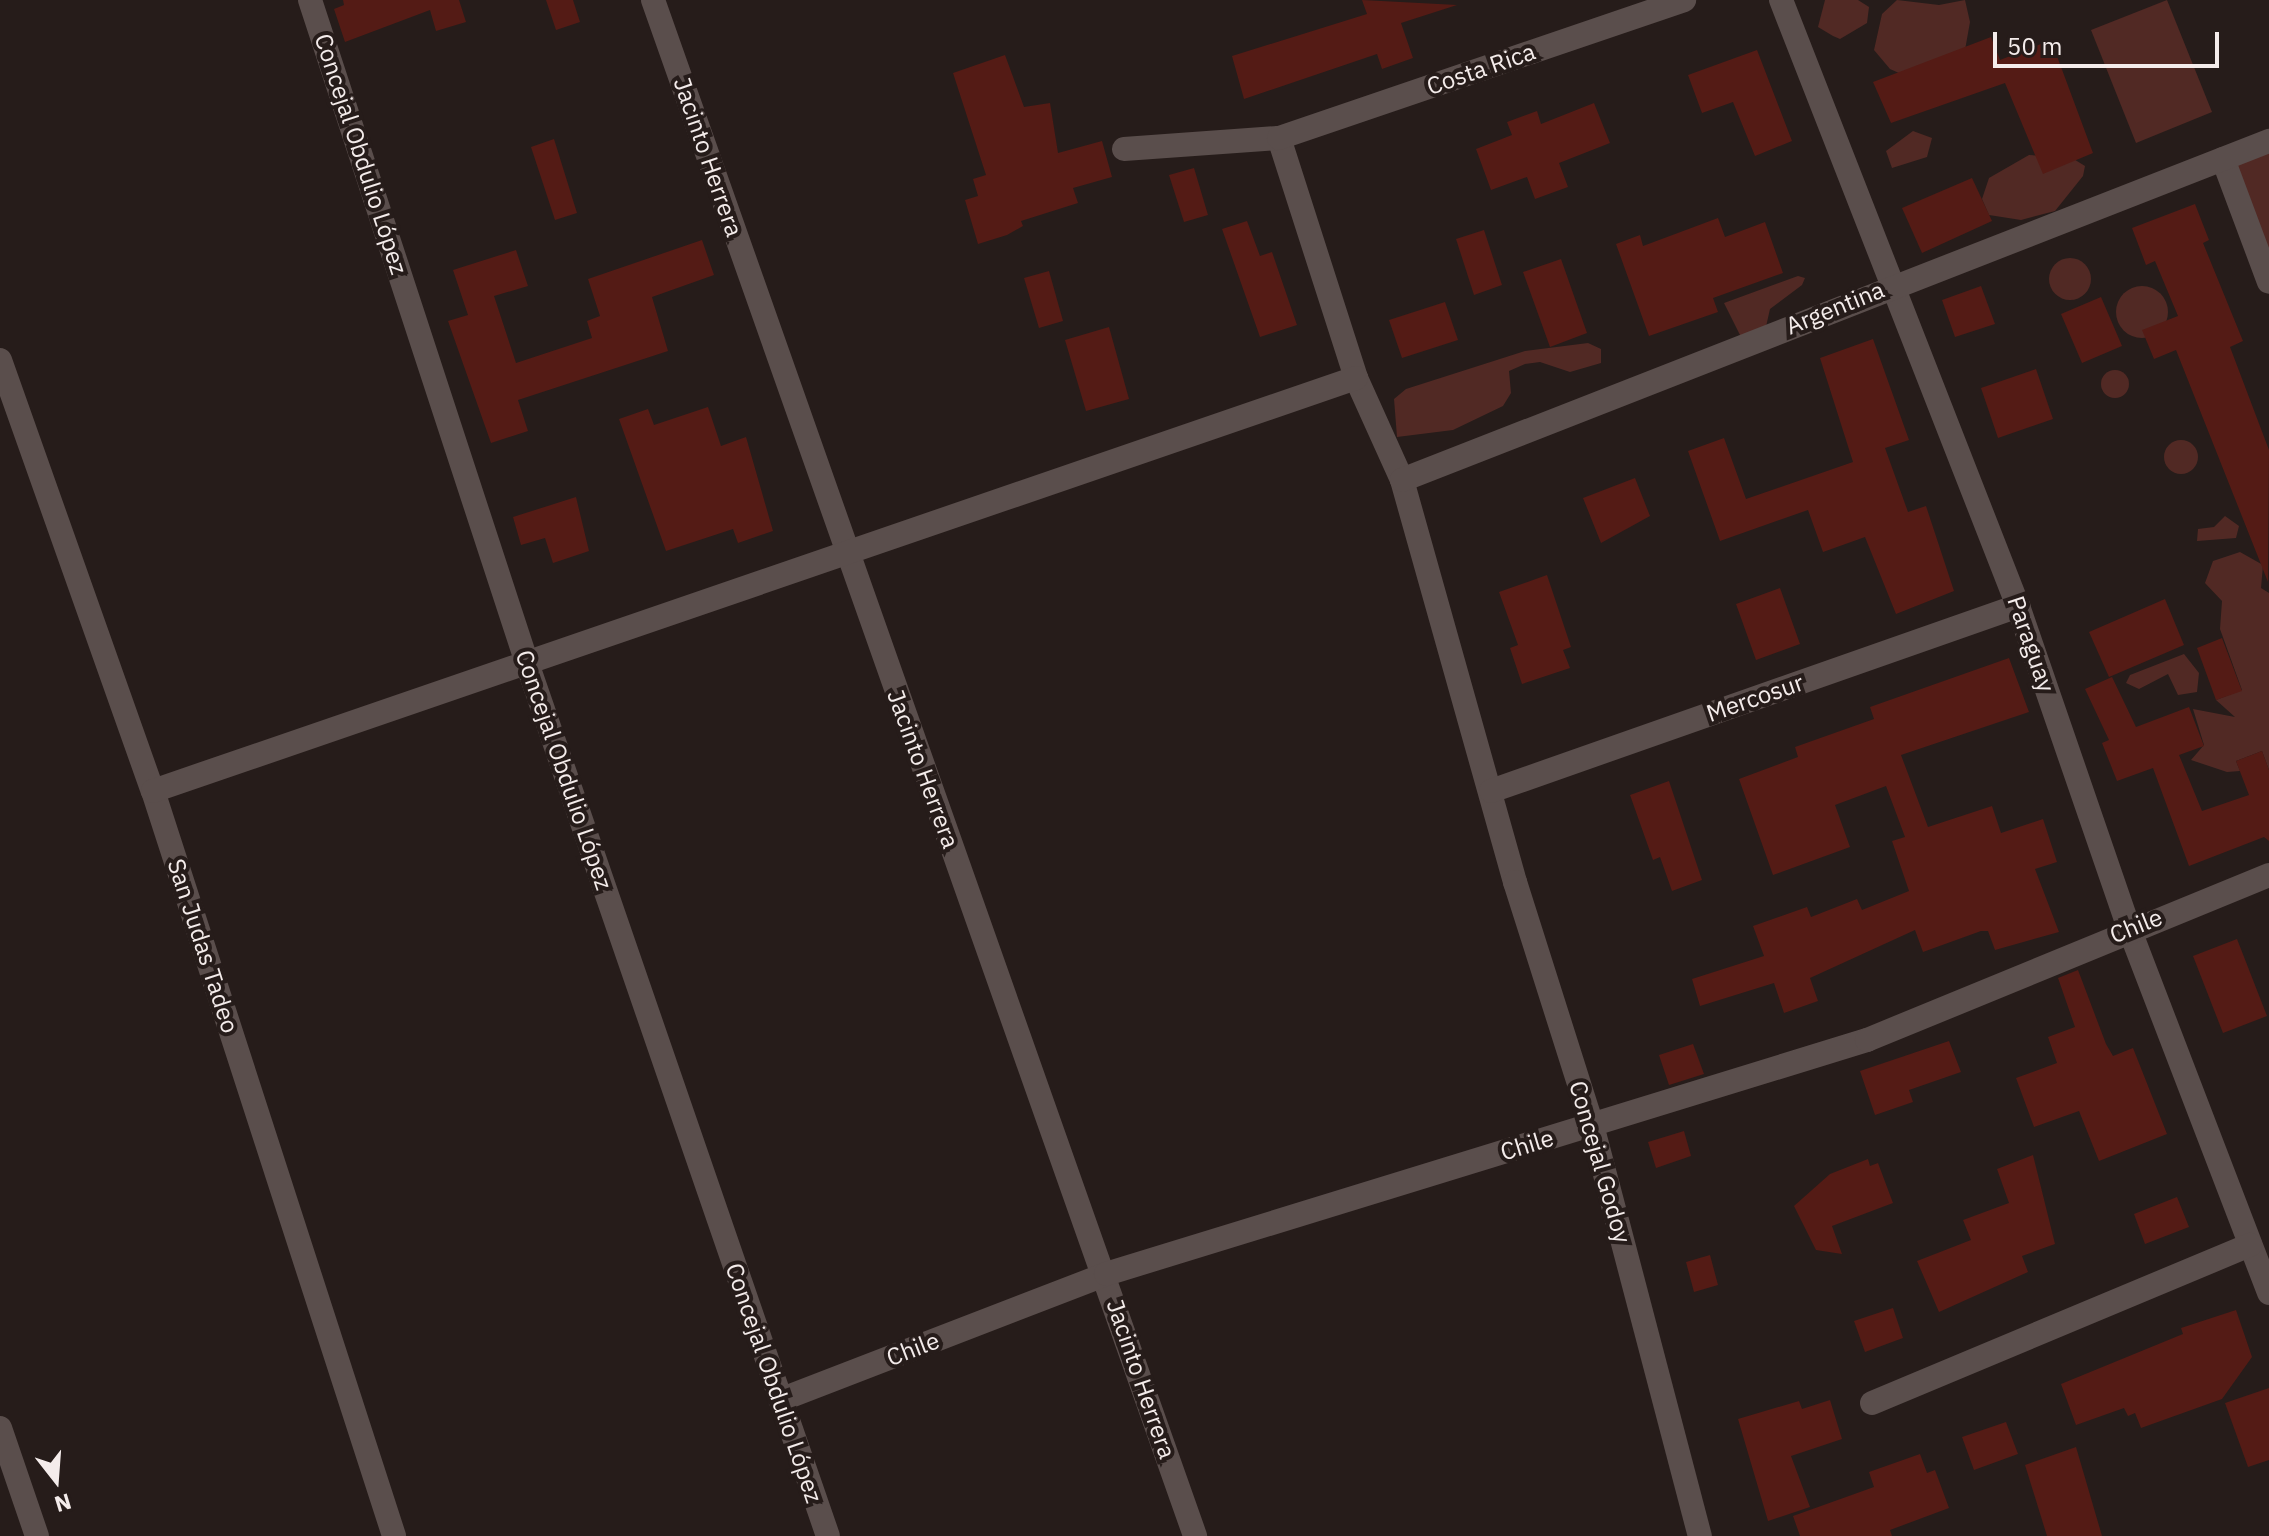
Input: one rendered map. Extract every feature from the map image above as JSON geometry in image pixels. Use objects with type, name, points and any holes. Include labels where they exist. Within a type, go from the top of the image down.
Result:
[{"type":"street","name":"Concejal Obdulio López","points":[[310,0],[527,663],[828,1536]]},
{"type":"street","name":"Jacinto Herrera","points":[[653,0],[845,555],[1106,1274],[1195,1536]]},
{"type":"street","name":"Costa Rica","points":[[1124,149],[1279,138],[1684,0]]},
{"type":"street","name":"Paraguay","points":[[1781,0],[2018,606],[2129,928],[2269,1293]]},
{"type":"street","name":"Concejal Godoy","points":[[1279,138],[1356,378],[1402,480],[1491,791],[1592,1125],[1700,1536]]},
{"type":"street","name":"Argentina","points":[[1402,480],[1893,285],[2269,141]]},
{"type":"street","points":[[2223,159],[2269,282]]},
{"type":"street","name":"San Judas Tadeo","points":[[0,360],[153,791],[394,1536]]},
{"type":"street","points":[[153,791],[1356,378]]},
{"type":"street","name":"Mercosur","points":[[1491,791],[2018,606]]},
{"type":"street","name":"Chile","points":[[780,1400],[1106,1274],[1867,1040],[2129,928],[2269,875]]},
{"type":"street","points":[[1872,1403],[2250,1245]]},
{"type":"street","points":[[0,1428],[37,1536]]},
{"type":"shaded area","points":[[1825,0],[1858,0],[1869,7],[1867,23],[1840,39],[1833,36],[1818,27]]},
{"type":"shaded area","points":[[1897,0],[1939,5],[1965,0],[1970,22],[1965,50],[1899,73],[1890,69],[1874,50],[1882,14]]},
{"type":"shaded area","points":[[2167,0],[2212,112],[2136,143],[2091,30]]},
{"type":"shaded area","points":[[1913,131],[1932,138],[1927,157],[1892,168],[1886,151]]},
{"type":"shaded area","points":[[2269,152],[2269,252],[2236,165]]},
{"type":"shaded area","points":[[2029,155],[2072,158],[2085,166],[2083,176],[2055,211],[2021,220],[1989,215],[1982,199],[1989,178]]},
{"type":"shaded area","points":[[2070,258],[2085,264],[2091,279],[2085,294],[2070,300],[2055,294],[2049,279],[2055,264]]},
{"type":"shaded area","points":[[1798,276],[1805,278],[1802,285],[1770,309],[1765,331],[1744,343],[1724,303]]},
{"type":"shaded area","points":[[2142,286],[2161,293],[2168,312],[2161,331],[2142,338],[2123,331],[2116,312],[2123,293]]},
{"type":"shaded area","points":[[1588,343],[1601,349],[1601,363],[1570,372],[1540,362],[1525,364],[1509,371],[1511,393],[1503,406],[1453,430],[1397,437],[1394,399],[1406,389],[1525,351]]},
{"type":"shaded area","points":[[2115,370],[2125,374],[2129,384],[2125,394],[2115,398],[2105,394],[2101,384],[2105,374]]},
{"type":"shaded area","points":[[2181,440],[2193,445],[2198,457],[2193,469],[2181,474],[2169,469],[2164,457],[2169,445]]},
{"type":"shaded area","points":[[2225,516],[2239,526],[2236,538],[2197,541],[2198,529],[2214,527]]},
{"type":"shaded area","points":[[2240,552],[2263,565],[2261,588],[2269,593],[2269,770],[2262,751],[2236,761],[2240,771],[2227,772],[2191,760],[2204,745],[2193,709],[2235,717],[2216,700],[2242,690],[2220,629],[2222,601],[2205,583],[2213,561]]},
{"type":"shaded area","points":[[2184,654],[2199,673],[2197,692],[2178,695],[2168,674],[2139,689],[2126,683],[2130,675]]},
{"type":"building","points":[[343,0],[459,0],[466,22],[436,31],[430,10],[345,42],[334,9],[344,5]]},
{"type":"building","points":[[546,0],[573,0],[580,22],[556,30]]},
{"type":"building","points":[[1362,0],[1457,5],[1401,23],[1413,58],[1382,69],[1377,54],[1244,99],[1232,56],[1367,14]]},
{"type":"building","points":[[1991,37],[2000,60],[2051,40],[2093,153],[2043,174],[2005,83],[1891,123],[1873,82]]},
{"type":"building","points":[[1757,50],[1792,141],[1755,156],[1733,102],[1702,113],[1688,75]]},
{"type":"building","points":[[1005,55],[1024,107],[1050,103],[1058,153],[1102,141],[1112,177],[1073,188],[1078,203],[1021,221],[1023,226],[1007,235],[978,244],[965,200],[978,196],[973,179],[986,175],[953,73]]},
{"type":"building","points":[[1594,103],[1610,143],[1559,163],[1568,187],[1535,199],[1527,177],[1491,190],[1476,149],[1512,135],[1507,122],[1537,111],[1541,124]]},
{"type":"building","points":[[554,139],[577,213],[555,220],[531,147]]},
{"type":"building","points":[[1194,168],[1208,215],[1184,222],[1169,175]]},
{"type":"building","points":[[1972,178],[1992,221],[1922,253],[1902,208]]},
{"type":"building","points":[[2195,204],[2209,240],[2203,243],[2243,341],[2230,347],[2269,450],[2268,582],[2176,350],[2154,359],[2142,330],[2178,316],[2155,261],[2146,265],[2132,228]]},
{"type":"building","points":[[1718,218],[1725,237],[1765,222],[1783,273],[1713,298],[1718,312],[1649,336],[1616,244],[1640,235],[1643,246]]},
{"type":"building","points":[[1247,221],[1260,256],[1272,252],[1297,325],[1260,337],[1222,229]]},
{"type":"building","points":[[1484,230],[1502,285],[1474,295],[1456,239]]},
{"type":"building","points":[[702,240],[714,275],[652,297],[668,351],[518,400],[528,431],[491,443],[448,321],[468,315],[453,270],[516,250],[528,286],[494,296],[516,363],[592,338],[587,321],[600,316],[588,279]]},
{"type":"building","points":[[1561,259],[1587,333],[1550,347],[1523,272]]},
{"type":"building","points":[[1049,271],[1063,321],[1039,328],[1024,278]]},
{"type":"building","points":[[1981,286],[1995,324],[1955,337],[1942,300]]},
{"type":"building","points":[[2101,297],[2122,346],[2082,363],[2061,314]]},
{"type":"building","points":[[1445,302],[1458,340],[1402,358],[1389,320]]},
{"type":"building","points":[[1109,327],[1129,399],[1086,411],[1065,340]]},
{"type":"building","points":[[1873,339],[1909,440],[1885,448],[1908,512],[1926,506],[1954,591],[1896,614],[1865,537],[1823,552],[1808,510],[1720,541],[1688,451],[1724,438],[1746,499],[1853,462],[1820,358]]},
{"type":"building","points":[[2036,369],[2053,419],[1998,438],[1981,388]]},
{"type":"building","points":[[708,407],[721,446],[746,437],[773,531],[738,543],[733,529],[666,551],[619,419],[648,409],[654,425]]},
{"type":"building","points":[[1635,478],[1650,516],[1601,543],[1583,498]]},
{"type":"building","points":[[576,497],[589,551],[553,563],[545,538],[521,545],[513,517]]},
{"type":"building","points":[[1547,575],[1571,647],[1563,650],[1570,668],[1522,684],[1510,648],[1518,645],[1499,592]]},
{"type":"building","points":[[1780,588],[1800,644],[1756,660],[1736,604]]},
{"type":"building","points":[[2165,599],[2184,645],[2109,677],[2089,632]]},
{"type":"building","points":[[2222,638],[2242,691],[2216,700],[2197,648]]},
{"type":"building","points":[[2009,658],[2029,712],[1901,755],[1928,827],[1992,806],[2001,833],[2043,819],[2057,862],[2035,869],[2059,932],[1995,950],[1988,931],[1981,931],[1923,952],[1915,930],[1810,978],[1818,1001],[1784,1013],[1774,983],[1700,1006],[1692,979],[1764,956],[1753,926],[1807,907],[1811,917],[1857,899],[1862,910],[1909,891],[1892,841],[1905,837],[1886,786],[1835,805],[1850,847],[1773,875],[1739,779],[1798,757],[1795,747],[1874,719],[1870,707]]},
{"type":"building","points":[[2112,677],[2136,727],[2189,707],[2204,746],[2179,755],[2202,811],[2249,795],[2236,761],[2262,751],[2269,770],[2269,841],[2264,837],[2189,866],[2153,768],[2117,781],[2102,743],[2109,740],[2085,689]]},
{"type":"building","points":[[1669,781],[1702,880],[1672,891],[1660,857],[1653,860],[1630,795]]},
{"type":"building","points":[[2237,939],[2267,1016],[2223,1033],[2193,956]]},
{"type":"building","points":[[2078,970],[2113,1056],[2133,1048],[2167,1134],[2099,1161],[2079,1111],[2034,1127],[2016,1078],[2057,1063],[2048,1037],[2075,1027],[2058,978]]},
{"type":"building","points":[[1949,1041],[1961,1072],[1909,1090],[1913,1102],[1875,1115],[1860,1071]]},
{"type":"building","points":[[1693,1044],[1704,1074],[1669,1085],[1659,1055]]},
{"type":"building","points":[[1684,1131],[1691,1156],[1656,1168],[1648,1142]]},
{"type":"building","points":[[2033,1155],[2055,1244],[2022,1256],[2028,1272],[1939,1312],[1917,1261],[1971,1240],[1963,1220],[2009,1203],[1997,1169]]},
{"type":"building","points":[[1868,1159],[1870,1166],[1878,1163],[1893,1203],[1832,1226],[1842,1254],[1816,1250],[1794,1206],[1830,1174]]},
{"type":"building","points":[[2177,1197],[2189,1227],[2145,1244],[2134,1214]]},
{"type":"building","points":[[1710,1255],[1718,1285],[1694,1292],[1686,1262]]},
{"type":"building","points":[[1893,1308],[1903,1338],[1865,1352],[1854,1321]]},
{"type":"building","points":[[2236,1310],[2252,1357],[2222,1399],[2141,1428],[2135,1413],[2128,1416],[2124,1408],[2076,1425],[2061,1384],[2183,1334],[2181,1328]]},
{"type":"building","points":[[2269,1388],[2269,1460],[2248,1467],[2225,1403]]},
{"type":"building","points":[[1830,1400],[1842,1439],[1791,1456],[1810,1507],[1768,1521],[1738,1419],[1799,1401],[1802,1409]]},
{"type":"building","points":[[2006,1422],[2018,1454],[1974,1470],[1962,1437]]},
{"type":"building","points":[[2076,1447],[2102,1536],[2047,1536],[2025,1465]]},
{"type":"building","points":[[1920,1454],[1927,1473],[1935,1470],[1949,1508],[1890,1530],[1892,1536],[1800,1536],[1793,1516],[1874,1487],[1869,1472]]}]
